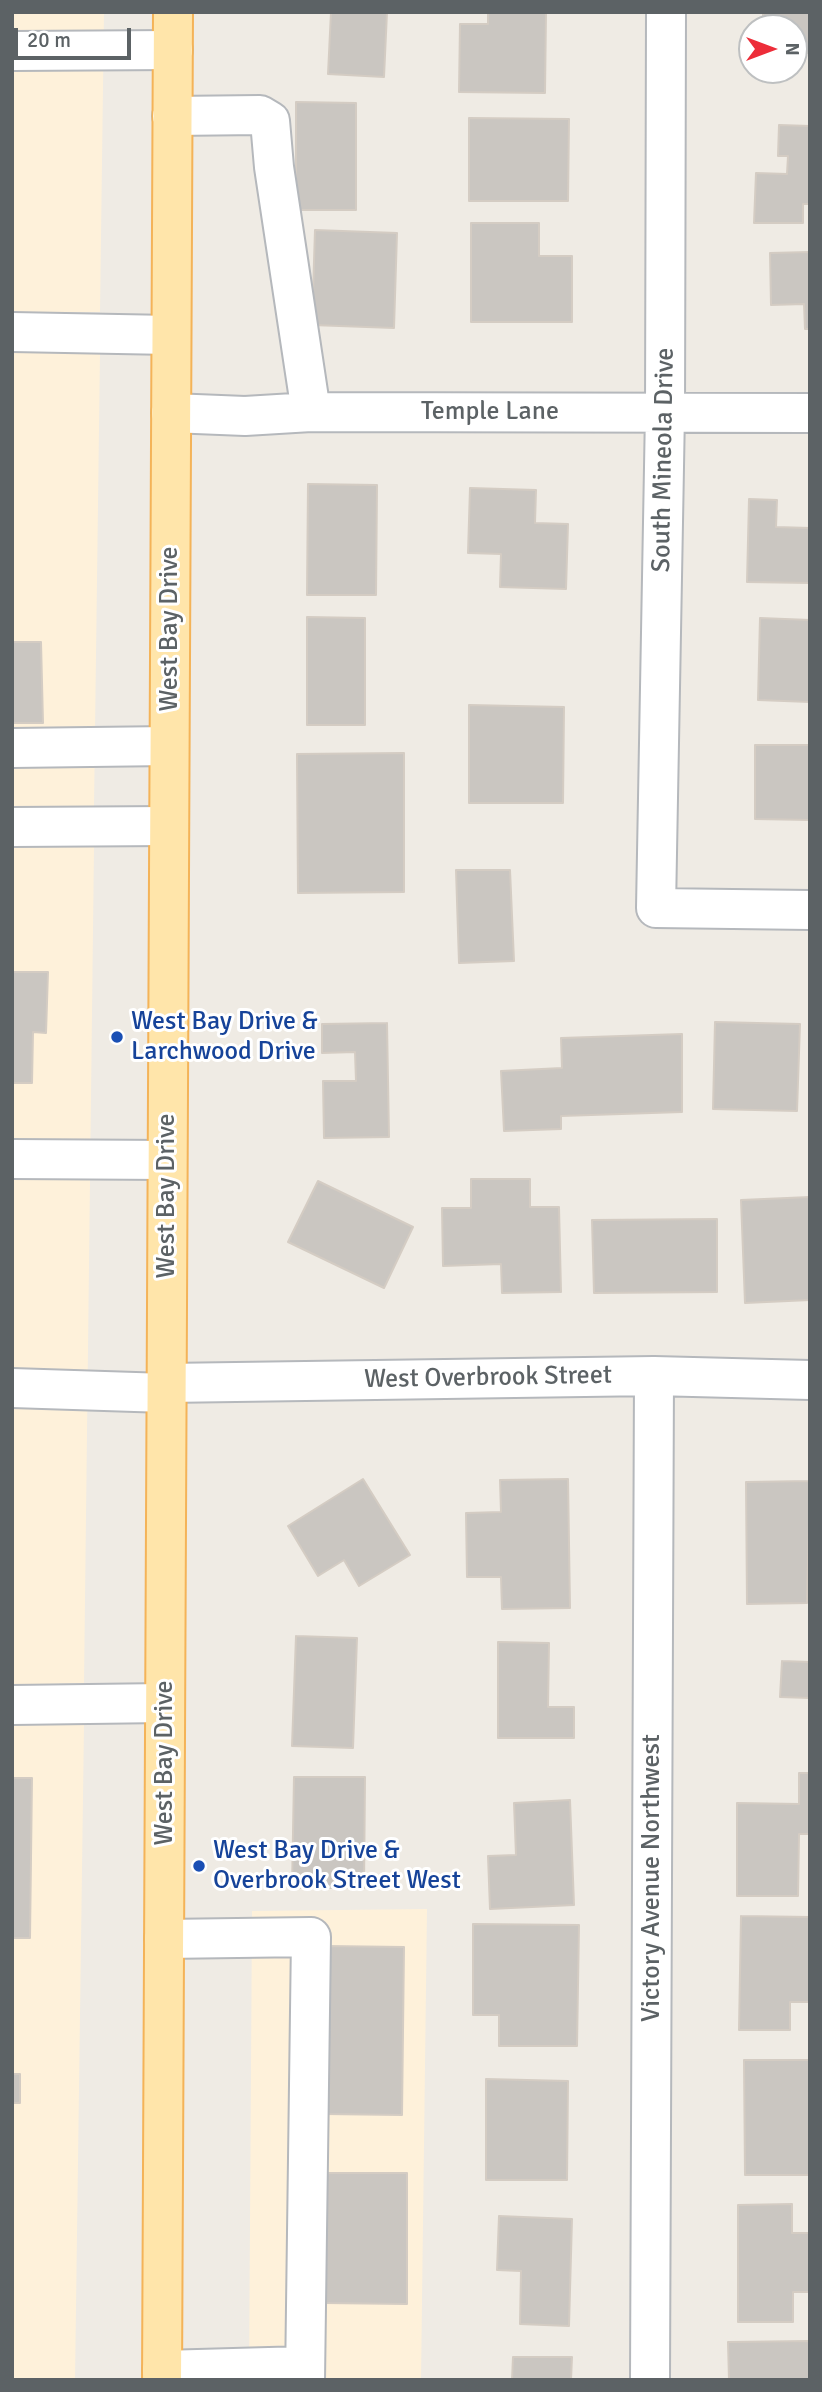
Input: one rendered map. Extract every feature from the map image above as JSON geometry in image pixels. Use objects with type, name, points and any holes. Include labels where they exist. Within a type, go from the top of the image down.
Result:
[{"type":"main road","name":"West Bay Drive","points":[[162,2375],[173,12]]},
{"type":"street","name":"South Mineola Drive","points":[[666,12],[665,412],[656,908],[810,910]]},
{"type":"street","points":[[12,51],[173,50]]},
{"type":"street","points":[[172,116],[260,115],[270,121],[274,167],[311,412]]},
{"type":"street","points":[[12,331],[171,335]]},
{"type":"street","name":"Temple Lane","points":[[171,413],[245,416],[311,412],[810,414]]},
{"type":"street","points":[[12,748],[169,746]]},
{"type":"street","points":[[12,827],[169,826]]},
{"type":"street","points":[[12,1159],[167,1160]]},
{"type":"street","name":"West Overbrook Street","points":[[12,1388],[166,1388],[654,1376],[810,1380]]},
{"type":"street","name":"Victory Avenue Northwest","points":[[650,2380],[654,1376]]},
{"type":"street","points":[[12,1705],[165,1703]]},
{"type":"street","points":[[162,2375],[305,2373],[311,1937],[164,1939]]},
{"type":"shaded area","points":[[12,12],[104,12],[100,312],[12,312]]},
{"type":"shaded area","points":[[12,352],[100,353],[94,806],[12,806]]},
{"type":"shaded area","points":[[94,846],[84,1683],[12,1685],[12,847]]},
{"type":"shaded area","points":[[84,1724],[75,2380],[12,2380],[12,1725]]},
{"type":"shaded area","points":[[427,1909],[421,2380],[249,2380],[252,1911]]},
{"type":"building","points":[[331,12],[387,12],[384,77],[328,74]]},
{"type":"building","points":[[488,12],[546,12],[545,93],[459,92],[460,24],[488,24]]},
{"type":"building","points":[[810,12],[810,53],[808,14],[763,14]]},
{"type":"building","points":[[296,102],[356,103],[356,210],[296,210]]},
{"type":"building","points":[[469,118],[569,119],[568,201],[469,201]]},
{"type":"building","points":[[779,125],[810,126],[810,204],[803,204],[803,223],[754,223],[756,173],[787,174],[788,156],[778,156]]},
{"type":"building","points":[[471,223],[539,223],[539,256],[572,256],[572,322],[471,322]]},
{"type":"building","points":[[315,230],[397,233],[394,328],[312,325]]},
{"type":"building","points":[[810,252],[810,329],[805,329],[804,304],[771,305],[770,253]]},
{"type":"building","points":[[308,484],[377,485],[376,595],[307,595]]},
{"type":"building","points":[[470,488],[536,490],[535,523],[568,524],[566,589],[500,587],[501,554],[468,553]]},
{"type":"building","points":[[749,499],[777,500],[776,527],[810,528],[810,583],[747,582]]},
{"type":"building","points":[[307,617],[365,618],[365,725],[307,725]]},
{"type":"building","points":[[760,618],[810,620],[810,702],[758,700]]},
{"type":"building","points":[[12,642],[41,642],[43,723],[12,723]]},
{"type":"building","points":[[469,705],[564,707],[563,803],[469,803]]},
{"type":"building","points":[[755,745],[810,745],[810,820],[755,819]]},
{"type":"building","points":[[404,753],[404,892],[298,893],[297,754]]},
{"type":"building","points":[[456,870],[510,870],[514,961],[459,963]]},
{"type":"building","points":[[12,972],[48,972],[46,1033],[33,1032],[32,1083],[12,1083]]},
{"type":"building","points":[[715,1022],[800,1024],[797,1111],[713,1109]]},
{"type":"building","points":[[387,1023],[389,1137],[324,1138],[323,1081],[356,1081],[355,1052],[322,1053],[322,1024]]},
{"type":"building","points":[[682,1034],[682,1112],[561,1116],[561,1129],[504,1131],[501,1071],[562,1068],[561,1038]]},
{"type":"building","points":[[471,1179],[530,1179],[530,1207],[559,1207],[561,1292],[502,1293],[501,1264],[443,1266],[442,1208],[471,1208]]},
{"type":"building","points":[[318,1181],[413,1227],[384,1288],[288,1242]]},
{"type":"building","points":[[810,1197],[810,1300],[745,1303],[741,1200]]},
{"type":"building","points":[[717,1219],[717,1292],[594,1293],[592,1220]]},
{"type":"building","points":[[363,1479],[410,1555],[359,1586],[344,1560],[318,1576],[288,1526]]},
{"type":"building","points":[[568,1479],[570,1608],[502,1609],[501,1577],[467,1577],[466,1513],[501,1512],[500,1480]]},
{"type":"building","points":[[810,1481],[807,1603],[747,1604],[746,1482]]},
{"type":"building","points":[[296,1636],[357,1638],[353,1748],[292,1746]]},
{"type":"building","points":[[498,1642],[549,1643],[548,1707],[574,1707],[574,1738],[498,1738]]},
{"type":"building","points":[[782,1661],[810,1662],[810,1698],[780,1697]]},
{"type":"building","points":[[799,1773],[810,1773],[810,1834],[799,1834],[798,1896],[737,1896],[737,1803],[799,1804]]},
{"type":"building","points":[[294,1777],[365,1777],[364,1888],[292,1888]]},
{"type":"building","points":[[12,1778],[32,1778],[30,1938],[12,1938]]},
{"type":"building","points":[[570,1800],[574,1905],[490,1909],[488,1856],[516,1855],[514,1803]]},
{"type":"building","points":[[741,1916],[810,1917],[810,2002],[790,2002],[790,2030],[739,2030]]},
{"type":"building","points":[[473,1924],[579,1925],[577,2046],[499,2046],[499,2015],[473,2015]]},
{"type":"building","points":[[326,1946],[404,1947],[402,2115],[324,2114]]},
{"type":"building","points":[[744,2060],[810,2060],[810,2175],[745,2175]]},
{"type":"building","points":[[12,2074],[20,2074],[20,2103],[12,2103]]},
{"type":"building","points":[[486,2079],[568,2081],[567,2180],[486,2180]]},
{"type":"building","points":[[325,2173],[407,2173],[407,2304],[325,2303]]},
{"type":"building","points":[[792,2204],[792,2233],[810,2233],[810,2292],[793,2292],[793,2322],[738,2322],[738,2205]]},
{"type":"building","points":[[499,2216],[572,2219],[569,2326],[520,2324],[521,2271],[497,2270]]},
{"type":"building","points":[[810,2341],[810,2380],[729,2380],[728,2342]]},
{"type":"building","points":[[513,2357],[572,2357],[571,2380],[512,2380]]},
{"type":"place","name":"West Bay Drive & Larchwood Drive","points":[[117,1037]]},
{"type":"place","name":"West Bay Drive & Overbrook Street West","points":[[199,1866]]}]
